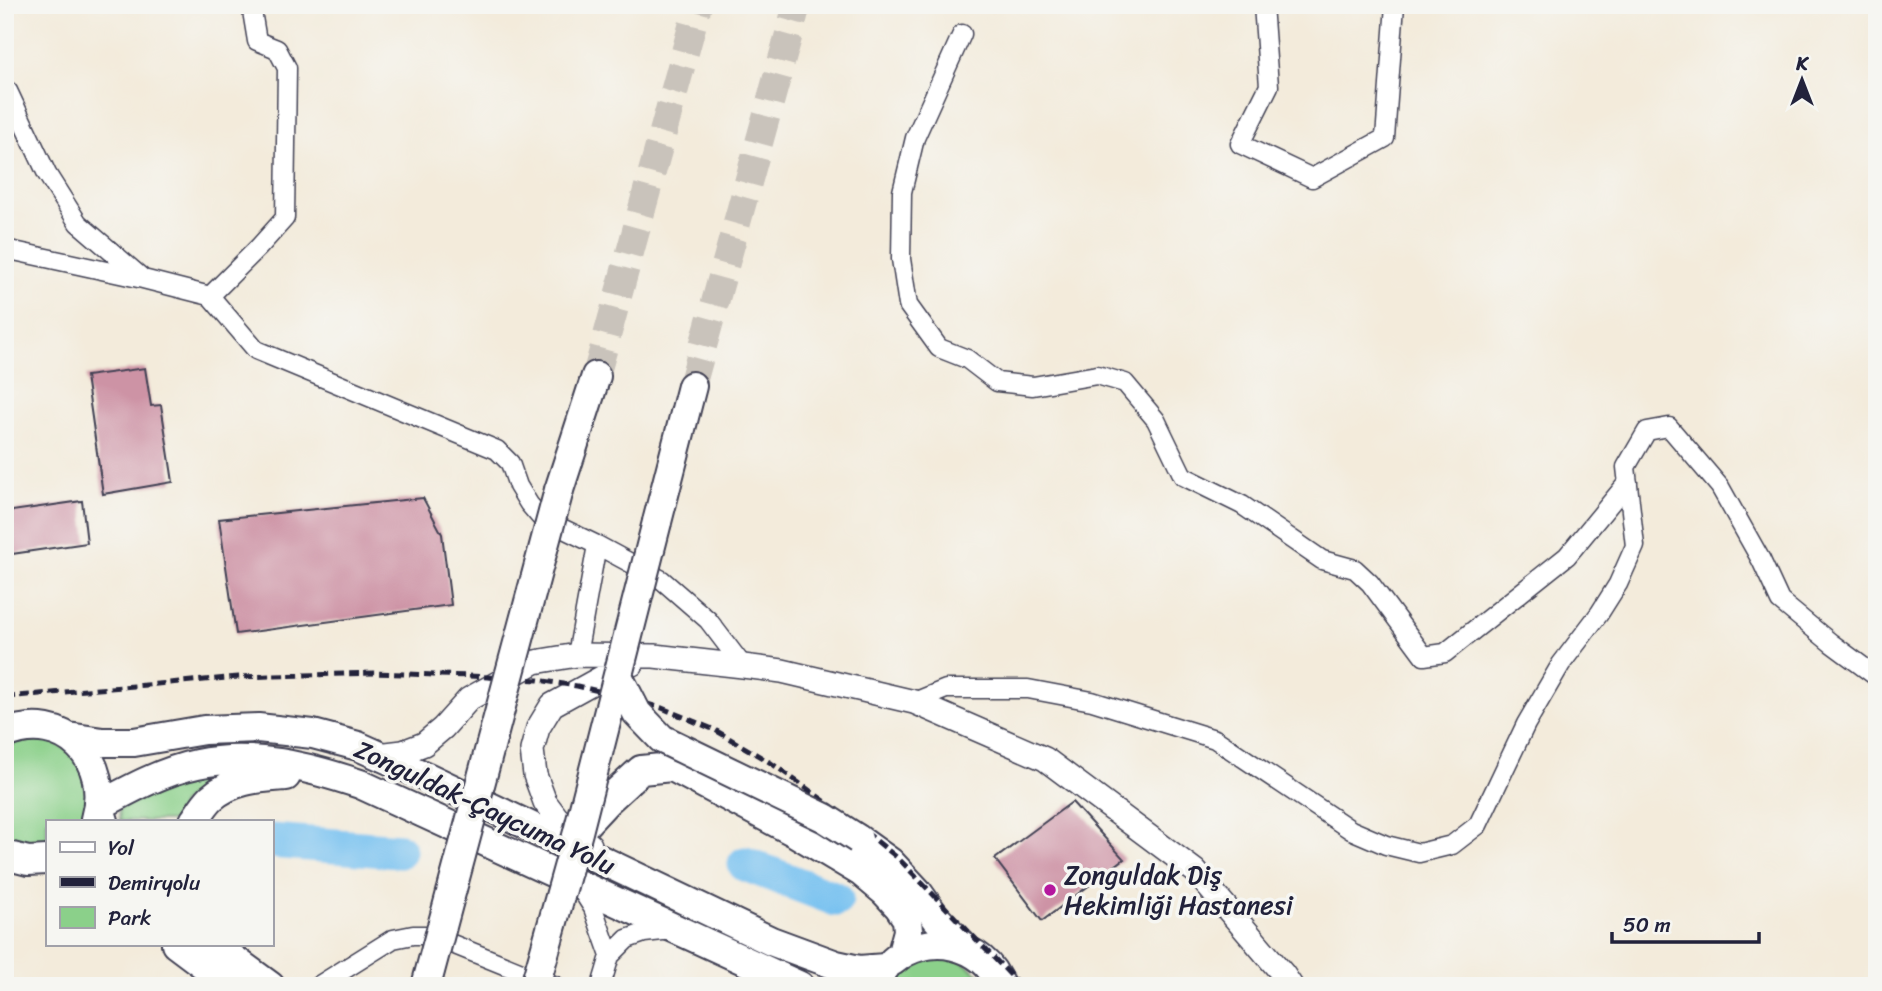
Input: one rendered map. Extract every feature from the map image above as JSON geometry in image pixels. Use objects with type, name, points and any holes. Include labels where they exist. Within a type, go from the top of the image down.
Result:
[{"type":"highway","points":[[426,986],[559,490],[596,376]]},
{"type":"highway","points":[[535,986],[578,832],[692,386]]},
{"type":"highway","points":[[618,676],[637,713],[662,739],[825,818],[890,862],[918,891],[937,919],[966,949],[984,961],[1000,986]]},
{"type":"highway","name":"Zonguldak-Çaycuma Yolu","points":[[5,734],[32,727],[68,737],[103,742],[134,742],[204,730],[258,728],[313,734],[358,746],[771,941],[823,961],[859,970],[887,969],[922,944],[945,943],[966,949]]},
{"type":"highway","points":[[68,737],[78,745],[94,766],[100,792],[99,816]]},
{"type":"highway","name":"Zonguldak-Çaycuma Yolu","points":[[99,816],[159,776],[196,764],[232,759],[325,772],[360,784],[800,986]]},
{"type":"highway","points":[[578,832],[641,769],[672,767],[796,833],[861,872],[885,892],[900,907],[907,919],[908,931],[887,969]]},
{"type":"highway","points":[[195,820],[210,799],[231,784],[259,778],[325,772]]},
{"type":"highway","points":[[9,860],[46,860]]},
{"type":"highway","points":[[179,946],[232,986]]},
{"type":"highway","points":[[216,946],[270,986]]},
{"type":"main road","points":[[378,755],[403,752],[424,744],[443,728],[469,699],[535,662],[577,655],[654,656],[782,671],[914,702],[1045,759],[1174,855],[1195,871],[1292,986]]},
{"type":"main road","points":[[619,869],[557,818],[545,802],[535,775],[532,750],[538,728],[552,705],[610,673],[654,656]]},
{"type":"street","points":[[210,296],[285,218],[287,68],[276,50],[257,41],[251,5]]},
{"type":"street","points":[[1263,5],[1269,86],[1240,144],[1312,178],[1385,138],[1395,5]]},
{"type":"street","points":[[962,34],[915,138],[902,192],[901,259],[908,305],[939,348],[967,359],[998,382],[1033,386],[1097,375],[1125,383],[1156,420],[1183,476],[1242,505],[1322,560],[1355,569],[1370,583],[1424,656],[1445,653],[1567,556],[1628,482]]},
{"type":"street","points":[[5,90],[8,91],[47,174],[78,223],[144,279]]},
{"type":"street","points":[[5,249],[210,296],[256,350],[497,450],[510,463],[518,486],[541,518],[662,580],[708,620],[743,666]]},
{"type":"street","points":[[914,702],[946,690],[1028,690],[1092,701],[1215,739],[1351,830],[1386,845],[1419,853],[1452,845],[1478,825],[1526,724],[1561,664],[1618,584],[1635,546],[1626,467],[1647,431],[1670,427],[1720,487],[1780,601],[1877,677]]},
{"type":"street","points":[[577,655],[597,545]]},
{"type":"street","points":[[578,884],[593,908],[610,956]]},
{"type":"street","points":[[601,986],[610,956],[628,939],[645,933],[678,930]]},
{"type":"street","points":[[318,986],[393,939],[413,934],[429,934],[556,986]]},
{"type":"green space","points":[[32,732],[83,757],[88,820],[46,820],[46,855],[5,849],[5,740]]},
{"type":"green space","points":[[204,776],[205,783],[182,803],[175,820],[120,820],[119,809],[168,785]]},
{"type":"green space","points":[[945,949],[995,986],[881,986],[886,976]]},
{"type":"building","points":[[145,368],[151,406],[161,405],[173,482],[103,494],[86,376]]},
{"type":"building","points":[[423,498],[442,534],[451,605],[236,634],[219,519]]},
{"type":"building","points":[[82,501],[87,543],[5,555],[5,512]]},
{"type":"building","name":"Zonguldak Diş Hekimliği Hastanesi","points":[[1072,802],[1124,859],[1042,921],[995,859]]},
{"type":"waterway","points":[[273,841],[399,851]]},
{"type":"waterway","points":[[745,864],[836,899]]},
{"type":"tunnel","points":[[596,376],[698,5]]},
{"type":"tunnel","points":[[692,386],[797,5]]},
{"type":"railway","points":[[5,697],[239,677],[374,673],[538,680],[577,686],[662,708],[715,730],[771,763],[847,817],[899,859],[1021,986]]},
{"type":"place","name":"Zonguldak Diş Hekimliği Hastanesi","points":[[1050,890]]}]
